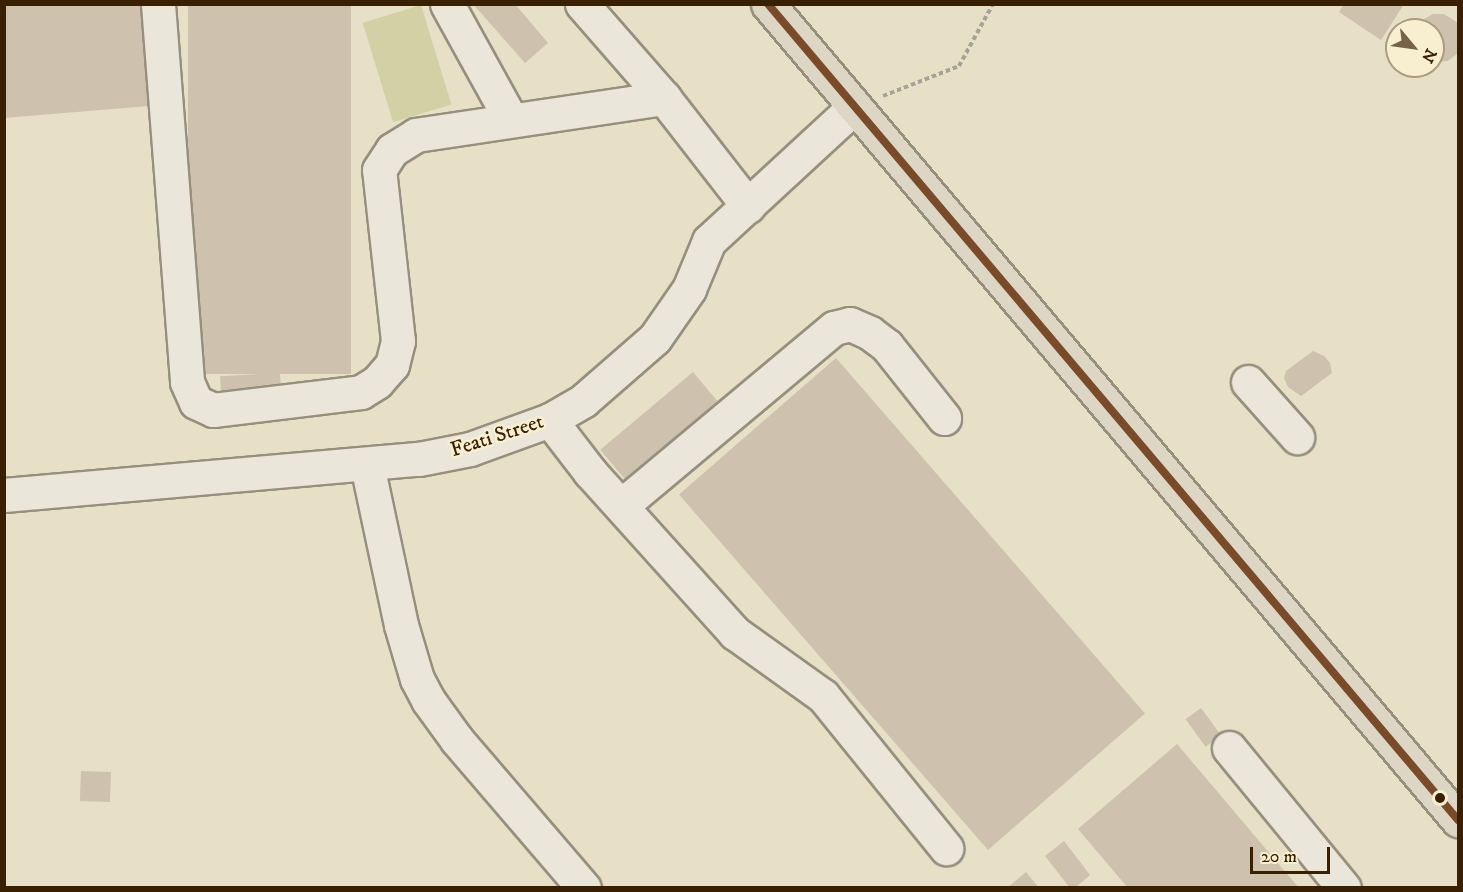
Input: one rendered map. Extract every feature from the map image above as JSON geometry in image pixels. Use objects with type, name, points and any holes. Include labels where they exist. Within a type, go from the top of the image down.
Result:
[{"type":"main road","points":[[768,4],[853,108],[1458,820]]},
{"type":"street","points":[[158,4],[187,382],[196,402],[213,410],[361,392],[377,382],[392,364],[398,341],[379,170],[392,150],[416,135],[664,98]]},
{"type":"street","points":[[447,4],[511,120]]},
{"type":"street","points":[[582,4],[664,98],[748,206]]},
{"type":"street","name":"Feati Street","points":[[4,495],[367,465],[470,449],[550,420],[584,400],[655,338],[689,289],[709,241],[853,108]]},
{"type":"street","points":[[621,506],[834,328],[850,324],[878,339],[944,418]]},
{"type":"street","points":[[1248,382],[1297,437]]},
{"type":"street","points":[[550,420],[590,472],[735,633],[823,696],[946,848]]},
{"type":"street","points":[[367,465],[400,625],[417,679],[452,734],[584,888]]},
{"type":"street","points":[[1229,748],[1344,888]]},
{"type":"path","points":[[853,108],[959,66],[993,4]]},
{"type":"shaded area","points":[[421,5],[451,104],[393,122],[363,23]]},
{"type":"building","points":[[4,4],[140,4],[149,106],[4,118]]},
{"type":"building","points":[[188,4],[351,4],[351,374],[188,374]]},
{"type":"building","points":[[473,4],[515,4],[548,43],[525,63]]},
{"type":"building","points":[[1344,4],[1404,4],[1395,18],[1385,18],[1385,34],[1381,40],[1339,12]]},
{"type":"building","points":[[1433,14],[1444,14],[1458,23],[1458,53],[1448,61],[1445,61],[1445,18],[1426,18]]},
{"type":"building","points":[[1313,351],[1324,356],[1330,363],[1332,373],[1301,396],[1288,387],[1284,378],[1286,371]]},
{"type":"building","points":[[836,358],[1145,713],[988,850],[679,494]]},
{"type":"building","points":[[693,372],[719,403],[626,480],[600,450]]},
{"type":"building","points":[[280,373],[281,391],[221,394],[220,376]]},
{"type":"building","points":[[1201,708],[1221,736],[1206,747],[1186,719]]},
{"type":"building","points":[[1177,744],[1299,888],[1128,888],[1078,829]]},
{"type":"building","points":[[81,771],[111,772],[110,802],[80,801]]},
{"type":"building","points":[[1064,841],[1090,875],[1075,888],[1070,888],[1045,856]]},
{"type":"building","points":[[1026,872],[1039,888],[1007,888]]},
{"type":"transit line","points":[[768,4],[1458,820]]}]
